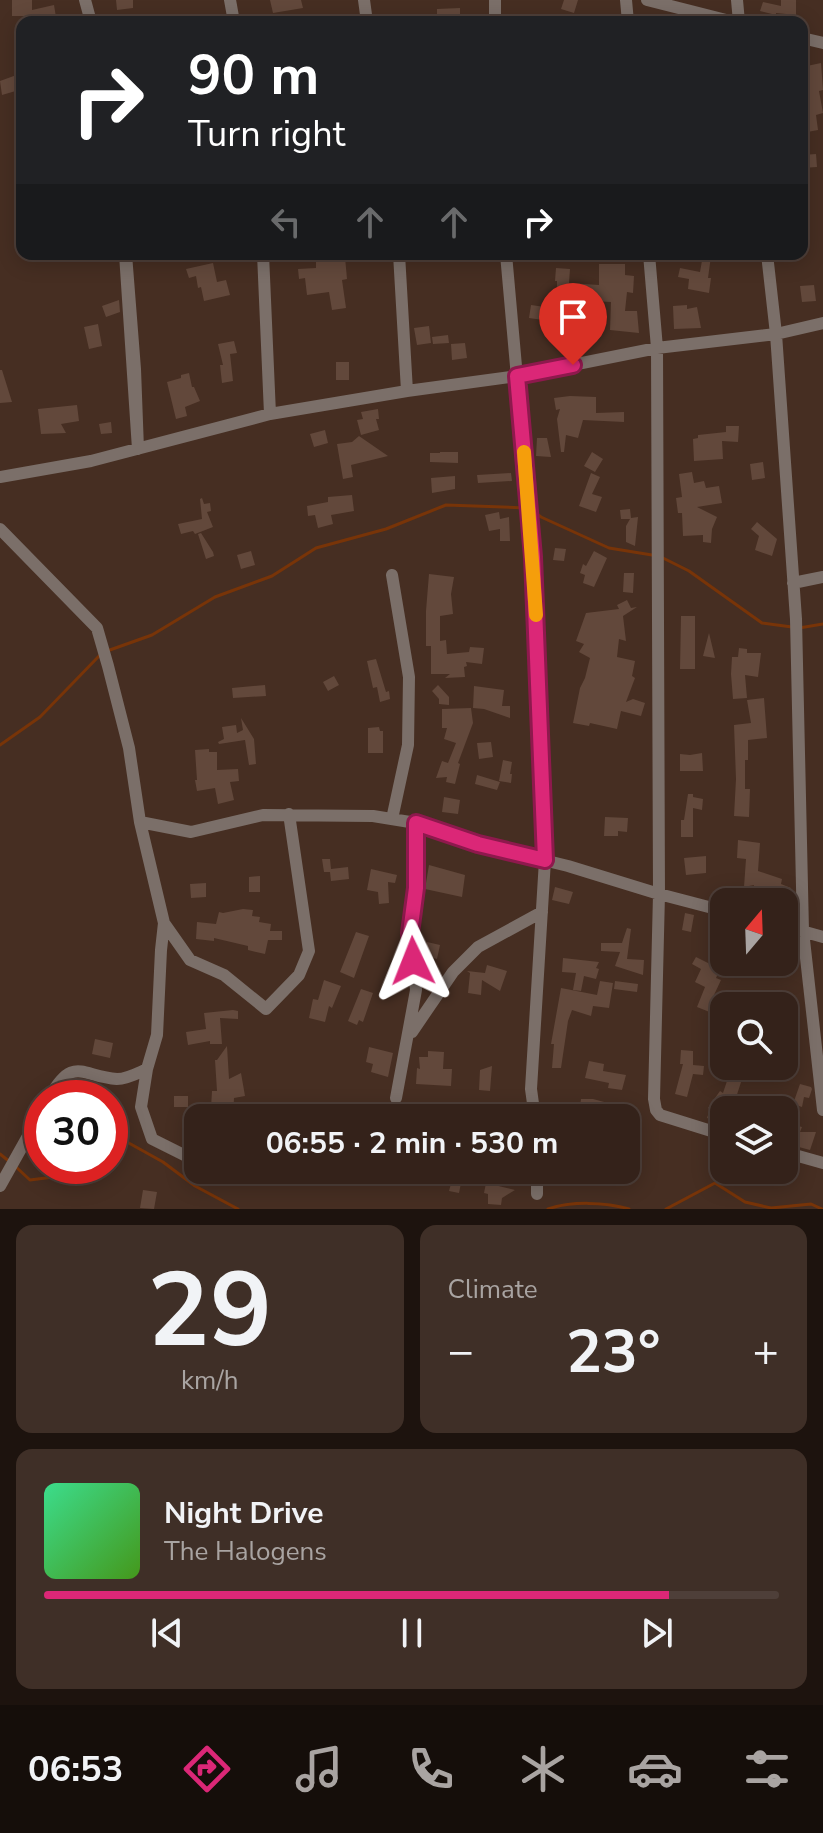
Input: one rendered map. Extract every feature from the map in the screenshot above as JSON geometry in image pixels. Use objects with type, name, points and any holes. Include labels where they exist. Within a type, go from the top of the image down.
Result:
[{"type":"street","points":[[647,0],[712,16]]},
{"type":"street","points":[[126,260],[138,449]]},
{"type":"street","points":[[263,260],[270,414]]},
{"type":"street","points":[[399,260],[407,391]]},
{"type":"street","points":[[507,260],[533,557],[545,860],[531,1089],[533,1104]]},
{"type":"street","points":[[650,260],[657,348],[659,894],[654,1080],[656,1110],[668,1119],[710,1131]]},
{"type":"street","points":[[768,260],[776,334],[796,619],[803,931],[823,1110]]},
{"type":"street","points":[[0,477],[91,461],[270,414],[517,376],[657,348],[776,334],[823,323]]},
{"type":"street","points":[[0,529],[97,628],[129,748],[140,822],[164,923],[157,1035],[141,1107],[152,1139],[184,1155]]},
{"type":"street","points":[[392,575],[409,677],[408,745],[392,819]]},
{"type":"street","points":[[793,583],[823,577]]},
{"type":"street","points":[[164,923],[190,960],[224,975],[266,1009],[299,975],[309,951],[289,814]]},
{"type":"street","points":[[140,822],[191,832],[263,815],[392,819],[416,823],[478,844],[710,907]]},
{"type":"street","points":[[396,1098],[416,990],[410,933],[416,888],[416,823]]},
{"type":"street","points":[[407,1038],[453,972],[478,947],[542,912]]},
{"type":"street","points":[[798,930],[823,937]]},
{"type":"street","points":[[60,1080],[80,1070],[119,1079],[147,1069]]},
{"type":"street","points":[[0,1186],[24,1143]]},
{"type":"street","points":[[798,1156],[823,1163]]},
{"type":"street","points":[[537,1184],[537,1194]]},
{"type":"building","points":[[12,0],[32,0],[32,10],[54,5],[56,16],[32,14],[12,16]]},
{"type":"building","points":[[116,0],[133,0],[133,8],[117,10]]},
{"type":"building","points":[[270,0],[301,0],[303,8],[273,13]]},
{"type":"building","points":[[564,0],[578,0],[574,13],[561,9]]},
{"type":"building","points":[[781,0],[796,0],[796,15],[760,11],[763,2],[781,6]]},
{"type":"building","points":[[460,8],[460,16],[437,16],[437,9]]},
{"type":"building","points":[[821,63],[823,90],[819,91],[823,113],[816,115],[818,130],[808,132],[808,66]]},
{"type":"building","points":[[16,75],[16,91],[2,95],[0,81]]},
{"type":"building","points":[[816,154],[817,167],[808,168],[808,155]]},
{"type":"building","points":[[316,260],[345,260],[347,279],[342,280],[346,308],[332,310],[329,292],[307,295],[305,278],[299,279],[298,269],[316,268]]},
{"type":"building","points":[[702,260],[710,260],[709,293],[688,289],[689,279],[678,277],[680,268],[700,272]]},
{"type":"building","points":[[213,263],[217,282],[226,280],[230,295],[204,301],[196,276],[189,278],[186,269]]},
{"type":"building","points":[[599,264],[625,264],[625,275],[634,276],[633,293],[627,292],[625,311],[637,311],[639,333],[610,330],[611,302],[592,301],[592,312],[557,308],[563,290],[557,290],[556,268],[570,269],[569,283],[599,285]]},
{"type":"building","points":[[814,285],[816,301],[802,302],[800,286]]},
{"type":"building","points":[[119,300],[120,312],[106,317],[102,306]]},
{"type":"building","points":[[531,305],[552,308],[550,321],[529,318]]},
{"type":"building","points":[[687,305],[687,309],[697,307],[701,328],[674,329],[673,306]]},
{"type":"building","points":[[98,324],[102,346],[89,349],[84,327]]},
{"type":"building","points":[[429,326],[431,343],[417,345],[414,328]]},
{"type":"building","points":[[448,335],[449,343],[433,344],[432,337]]},
{"type":"building","points":[[234,341],[237,353],[230,354],[233,381],[222,383],[220,365],[223,365],[218,344]]},
{"type":"building","points":[[465,343],[467,358],[452,360],[451,344]]},
{"type":"building","points":[[336,362],[349,362],[349,380],[336,380]]},
{"type":"building","points":[[2,370],[12,402],[0,403]]},
{"type":"building","points":[[189,373],[200,401],[185,407],[187,416],[176,419],[167,382]]},
{"type":"building","points":[[596,397],[596,413],[624,412],[624,422],[583,420],[578,438],[566,435],[564,452],[561,452],[557,419],[560,409],[556,410],[554,398]]},
{"type":"building","points":[[77,405],[79,421],[61,424],[66,433],[41,434],[38,409]]},
{"type":"building","points":[[378,409],[379,419],[376,419],[379,430],[361,435],[357,420],[363,419],[361,412]]},
{"type":"building","points":[[111,422],[112,433],[101,434],[99,424]]},
{"type":"building","points":[[726,426],[739,426],[738,442],[722,441],[723,459],[694,461],[693,439],[698,435],[726,432]]},
{"type":"building","points":[[325,430],[328,443],[314,447],[310,434]]},
{"type":"building","points":[[359,436],[388,456],[351,465],[353,477],[343,479],[337,444],[352,442]]},
{"type":"building","points":[[537,438],[547,438],[551,457],[536,456]]},
{"type":"building","points":[[458,452],[458,463],[430,462],[430,453]]},
{"type":"building","points":[[592,452],[603,459],[595,472],[584,466]]},
{"type":"building","points":[[763,462],[765,478],[752,480],[750,464]]},
{"type":"building","points":[[692,472],[694,483],[704,481],[706,488],[719,486],[722,503],[697,507],[717,517],[711,543],[703,542],[703,535],[683,536],[682,513],[678,513],[676,498],[682,497],[679,474]]},
{"type":"building","points":[[511,473],[512,481],[478,483],[477,475]]},
{"type":"building","points":[[591,473],[600,477],[592,494],[602,497],[596,512],[579,506]]},
{"type":"building","points":[[455,476],[455,489],[432,493],[431,478]]},
{"type":"building","points":[[352,495],[354,511],[331,515],[333,524],[318,528],[315,515],[308,516],[307,506],[328,502],[328,497]]},
{"type":"building","points":[[202,498],[204,504],[210,503],[211,511],[207,512],[213,527],[195,534],[193,531],[181,534],[178,524],[202,519]]},
{"type":"building","points":[[630,509],[631,518],[638,517],[635,546],[626,542],[626,526],[630,519],[621,519],[620,510]]},
{"type":"building","points":[[499,512],[500,519],[509,517],[510,541],[500,541],[500,529],[489,531],[485,515]]},
{"type":"building","points":[[757,522],[777,539],[772,556],[755,550],[759,536],[751,529]]},
{"type":"building","points":[[201,533],[214,556],[206,559],[198,534]]},
{"type":"building","points":[[555,548],[566,549],[564,561],[553,560]]},
{"type":"building","points":[[251,551],[255,565],[241,569],[237,555]]},
{"type":"building","points":[[594,551],[607,558],[594,587],[583,583],[585,575],[580,573]]},
{"type":"building","points":[[624,573],[634,573],[633,593],[623,592]]},
{"type":"building","points":[[429,574],[454,577],[451,594],[453,614],[440,616],[440,641],[446,640],[447,654],[469,652],[470,647],[484,648],[482,664],[466,662],[465,677],[445,678],[450,674],[431,674],[431,646],[426,646]]},
{"type":"building","points":[[627,600],[631,608],[637,607],[623,616],[626,641],[619,639],[617,657],[635,661],[632,676],[635,678],[626,702],[633,699],[645,703],[641,716],[621,711],[617,729],[573,723],[590,658],[579,652],[584,644],[576,641],[586,613],[619,609],[617,605]]},
{"type":"building","points":[[681,616],[695,616],[695,669],[680,669]]},
{"type":"building","points":[[709,633],[715,658],[703,656]]},
{"type":"building","points":[[739,648],[747,649],[747,653],[761,653],[758,677],[745,675],[747,698],[733,699],[732,657],[738,657]]},
{"type":"building","points":[[376,659],[390,699],[380,702],[377,687],[373,688],[367,661]]},
{"type":"building","points":[[334,676],[339,685],[328,691],[323,682]]},
{"type":"building","points":[[265,685],[266,696],[233,698],[232,688]]},
{"type":"building","points":[[438,685],[449,697],[449,705],[439,704],[432,691]]},
{"type":"building","points":[[474,686],[504,690],[502,706],[510,706],[510,718],[473,708]]},
{"type":"building","points":[[764,698],[767,738],[748,740],[748,760],[745,760],[745,789],[750,789],[749,817],[734,816],[734,725],[751,723],[747,700]]},
{"type":"building","points":[[471,708],[473,723],[458,763],[455,784],[446,782],[447,777],[436,778],[442,761],[448,763],[456,743],[444,739],[447,728],[442,728],[442,709]]},
{"type":"building","points":[[241,718],[254,739],[256,764],[249,765],[245,740],[218,742],[224,739],[222,727],[236,725],[237,733],[243,730]]},
{"type":"building","points":[[379,727],[383,731],[383,753],[368,753],[368,728]]},
{"type":"building","points":[[491,742],[493,757],[479,759],[477,743]]},
{"type":"building","points":[[209,749],[209,752],[217,752],[217,770],[238,769],[239,781],[230,782],[234,800],[218,804],[215,788],[197,791],[195,750]]},
{"type":"building","points":[[702,753],[703,771],[680,771],[680,754]]},
{"type":"building","points":[[503,760],[512,762],[511,783],[499,781]]},
{"type":"building","points":[[477,775],[500,782],[497,790],[475,784]]},
{"type":"building","points":[[688,794],[703,799],[702,810],[693,808],[693,837],[681,837],[681,820],[684,820]]},
{"type":"building","points":[[444,797],[460,800],[458,814],[442,812]]},
{"type":"building","points":[[605,817],[628,818],[627,832],[618,831],[618,836],[604,836]]},
{"type":"building","points":[[738,840],[760,843],[758,871],[782,879],[781,884],[791,888],[744,887],[746,859],[737,858]]},
{"type":"building","points":[[706,856],[706,873],[686,875],[684,858]]},
{"type":"building","points":[[322,859],[330,859],[331,869],[348,867],[349,879],[331,881],[330,872],[324,872]]},
{"type":"building","points":[[429,865],[465,875],[462,897],[425,889]]},
{"type":"building","points":[[371,869],[397,875],[395,883],[388,882],[389,903],[379,904],[378,892],[367,890]]},
{"type":"building","points":[[260,876],[260,892],[249,892],[249,877]]},
{"type":"building","points":[[206,883],[206,897],[191,898],[190,884]]},
{"type":"building","points":[[555,887],[573,892],[569,904],[552,900]]},
{"type":"building","points":[[253,910],[252,916],[260,917],[259,922],[271,924],[270,931],[282,931],[282,940],[268,940],[265,954],[248,950],[248,946],[214,938],[214,941],[196,939],[197,922],[216,924],[219,912]]},
{"type":"building","points":[[685,913],[694,915],[691,932],[682,930]]},
{"type":"building","points":[[627,928],[631,929],[627,959],[644,960],[643,975],[615,966],[620,952],[601,951],[601,943],[622,943]]},
{"type":"building","points":[[356,932],[369,936],[354,978],[340,972]]},
{"type":"building","points":[[427,942],[440,945],[437,959],[423,955]]},
{"type":"building","points":[[696,957],[710,964],[710,976],[721,980],[715,992],[710,992],[710,1012],[697,1007],[705,987],[695,982],[701,969],[692,964]]},
{"type":"building","points":[[563,958],[599,962],[596,979],[584,976],[581,991],[573,990],[576,973],[562,972]]},
{"type":"building","points":[[487,965],[507,971],[500,991],[482,980],[481,995],[468,993],[470,973],[467,971],[485,973]]},
{"type":"building","points":[[324,980],[341,986],[332,1008],[329,1006],[325,1022],[309,1018],[313,999],[318,1000]]},
{"type":"building","points":[[600,981],[613,983],[609,1008],[593,1006],[591,1016],[572,1010],[561,1068],[552,1068],[554,1044],[551,1044],[561,988],[597,995]]},
{"type":"building","points":[[615,981],[638,984],[637,992],[614,989]]},
{"type":"building","points":[[361,989],[373,993],[363,1022],[359,1020],[357,1025],[348,1021]]},
{"type":"building","points":[[238,1011],[238,1019],[220,1018],[222,1044],[210,1044],[210,1041],[188,1045],[186,1032],[206,1029],[204,1013]]},
{"type":"building","points":[[95,1039],[113,1043],[110,1058],[92,1054]]},
{"type":"building","points":[[227,1046],[229,1079],[241,1073],[245,1096],[234,1098],[234,1104],[211,1104],[212,1091],[217,1091],[217,1060]]},
{"type":"building","points":[[369,1047],[393,1053],[388,1077],[371,1072],[373,1064],[366,1062]]},
{"type":"building","points":[[681,1050],[693,1051],[693,1065],[704,1066],[703,1075],[693,1074],[687,1097],[675,1094],[683,1064],[680,1064]]},
{"type":"building","points":[[428,1051],[444,1052],[443,1069],[452,1069],[451,1086],[416,1084],[419,1057],[428,1057]]},
{"type":"building","points":[[589,1061],[604,1064],[603,1071],[626,1075],[622,1090],[608,1088],[609,1083],[585,1078]]},
{"type":"building","points":[[492,1066],[490,1091],[479,1090],[480,1070]]},
{"type":"building","points":[[727,1080],[742,1080],[737,1096],[716,1096],[720,1091],[723,1093]]},
{"type":"building","points":[[800,1084],[811,1087],[809,1098],[804,1097],[802,1107],[798,1106],[796,1096]]},
{"type":"building","points":[[174,1096],[188,1096],[188,1104],[174,1107]]},
{"type":"building","points":[[581,1099],[593,1099],[612,1104],[580,1104]]},
{"type":"building","points":[[798,1126],[802,1127],[800,1132],[816,1132],[810,1150],[798,1147]]},
{"type":"building","points":[[451,1184],[461,1184],[459,1193],[449,1191]]},
{"type":"building","points":[[486,1184],[515,1190],[502,1198],[501,1205],[488,1204],[488,1194],[484,1193]]},
{"type":"building","points":[[143,1190],[157,1192],[154,1209],[140,1208]]},
{"type":"waterway","points":[[107,651],[152,635],[215,597],[272,576],[316,548],[386,529],[446,505],[527,508]]},
{"type":"waterway","points":[[533,511],[609,548],[652,555]]},
{"type":"waterway","points":[[663,558],[689,571],[762,623],[792,627]]},
{"type":"waterway","points":[[799,628],[823,624]]},
{"type":"waterway","points":[[0,745],[40,717],[100,655]]},
{"type":"waterway","points":[[128,1143],[163,1162],[195,1186],[238,1209]]},
{"type":"waterway","points":[[0,1154],[10,1162]]},
{"type":"waterway","points":[[16,1167],[24,1174]]},
{"type":"waterway","points":[[666,1209],[715,1183],[745,1202],[771,1208],[811,1204],[822,1209]]},
{"type":"waterway","points":[[548,1209],[588,1203],[629,1209]]},
{"type":"slow traffic","points":[[524,452],[536,615]]},
{"type":"route","points":[[413,961],[410,933],[416,888],[416,823],[478,844],[545,860],[533,557],[517,376],[573,365]]}]
